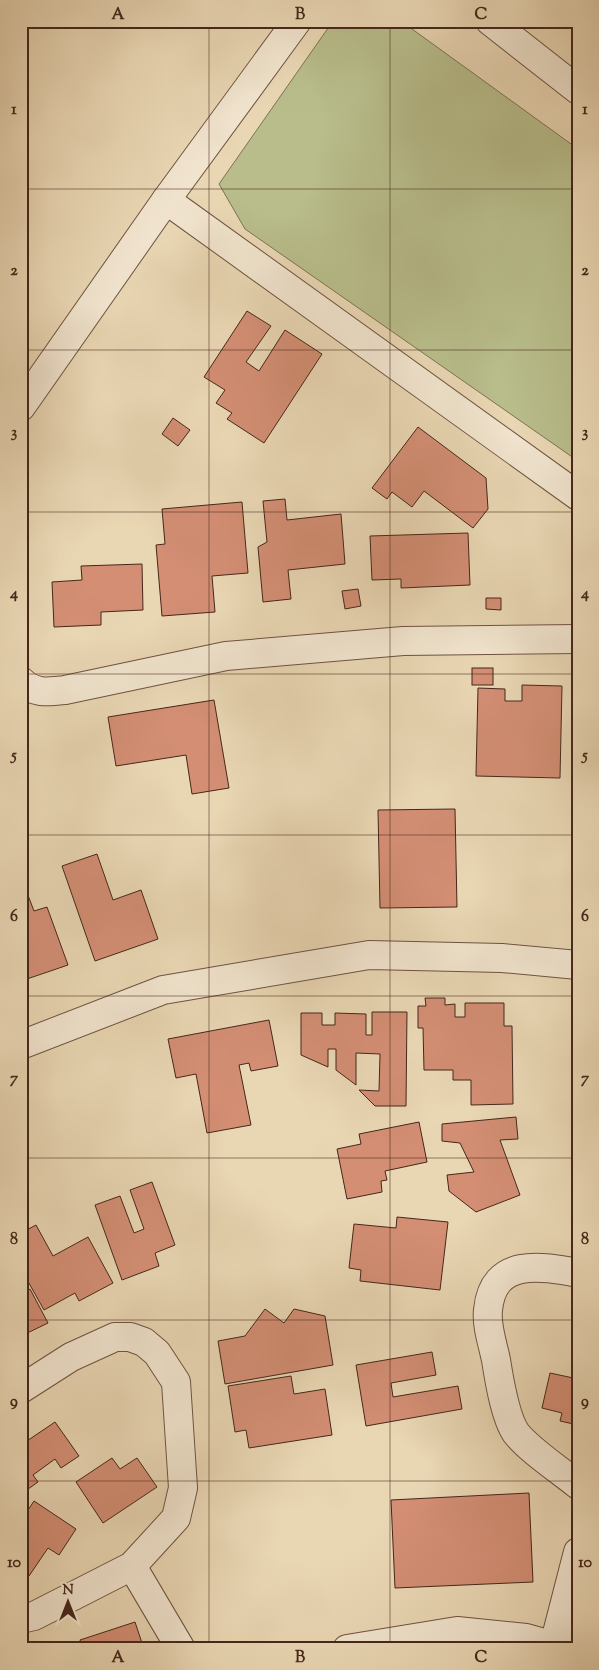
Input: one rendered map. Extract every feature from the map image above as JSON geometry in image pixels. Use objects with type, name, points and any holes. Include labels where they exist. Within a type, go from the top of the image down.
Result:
[{"type":"street","points":[[21,407],[166,200],[297,21]]},
{"type":"street","points":[[490,21],[578,90]]},
{"type":"street","points":[[166,200],[578,496]]},
{"type":"street","points":[[21,681],[26,686],[40,692],[65,690],[226,656],[403,641],[578,639]]},
{"type":"street","points":[[21,1045],[163,990],[369,955],[502,958],[578,965]]},
{"type":"street","points":[[578,1273],[540,1266],[518,1268],[501,1279],[492,1295],[488,1312],[499,1377],[512,1426],[523,1440],[578,1485]]},
{"type":"street","points":[[21,1389],[72,1357],[115,1337],[130,1337],[144,1342],[157,1353],[176,1382],[183,1488],[176,1518],[132,1566],[34,1616],[21,1619]]},
{"type":"street","points":[[347,1649],[456,1632],[526,1638],[559,1647],[578,1552]]},
{"type":"street","points":[[132,1566],[181,1649]]},
{"type":"green space","points":[[333,21],[401,21],[578,149],[578,461],[245,229],[219,184]]},
{"type":"building","points":[[247,311],[271,326],[246,362],[259,371],[285,330],[322,354],[264,443],[227,419],[232,413],[216,403],[225,390],[204,377]]},
{"type":"building","points":[[173,418],[190,430],[178,446],[162,434]]},
{"type":"building","points":[[418,427],[486,478],[488,509],[473,528],[424,491],[412,507],[392,492],[387,499],[372,488]]},
{"type":"building","points":[[285,499],[287,520],[341,514],[345,564],[288,570],[291,599],[263,602],[258,547],[267,542],[263,501]]},
{"type":"building","points":[[242,502],[248,573],[212,576],[215,612],[162,616],[156,545],[165,544],[162,509]]},
{"type":"building","points":[[468,533],[470,585],[401,588],[401,579],[372,580],[370,536]]},
{"type":"building","points":[[142,564],[143,610],[101,612],[101,625],[54,627],[52,582],[82,580],[81,566]]},
{"type":"building","points":[[358,589],[361,606],[345,609],[342,591]]},
{"type":"building","points":[[486,598],[501,598],[501,610],[486,609]]},
{"type":"building","points":[[472,668],[493,668],[493,685],[472,685]]},
{"type":"building","points":[[522,685],[562,686],[560,778],[476,776],[478,688],[505,689],[505,701],[522,701]]},
{"type":"building","points":[[214,700],[229,788],[192,794],[186,755],[116,766],[108,717]]},
{"type":"building","points":[[455,809],[457,907],[380,908],[378,810]]},
{"type":"building","points":[[97,854],[113,900],[141,890],[158,939],[95,961],[62,866]]},
{"type":"building","points":[[23,882],[34,911],[47,907],[68,965],[21,981],[21,883]]},
{"type":"building","points":[[425,998],[445,998],[445,1005],[455,1004],[455,1017],[465,1017],[465,1003],[504,1003],[504,1026],[512,1026],[513,1104],[471,1105],[471,1080],[453,1080],[453,1070],[424,1070],[423,1028],[418,1028],[418,1006],[426,1006]]},
{"type":"building","points":[[372,1012],[407,1012],[406,1106],[375,1106],[359,1090],[379,1091],[380,1054],[356,1053],[356,1085],[336,1070],[336,1049],[328,1049],[328,1067],[301,1055],[301,1013],[322,1013],[322,1025],[335,1025],[335,1013],[366,1014],[366,1035],[372,1035]]},
{"type":"building","points":[[269,1020],[278,1066],[251,1071],[249,1063],[239,1065],[251,1125],[207,1133],[196,1074],[176,1078],[168,1039]]},
{"type":"building","points":[[516,1117],[518,1139],[500,1140],[520,1195],[476,1212],[449,1191],[447,1175],[474,1172],[460,1143],[442,1141],[442,1124]]},
{"type":"building","points":[[419,1122],[427,1162],[385,1171],[387,1180],[381,1181],[382,1192],[347,1199],[337,1149],[361,1144],[359,1134]]},
{"type":"building","points":[[152,1182],[175,1245],[155,1253],[159,1266],[122,1280],[95,1205],[120,1196],[134,1233],[144,1229],[130,1190]]},
{"type":"building","points":[[397,1217],[448,1222],[440,1290],[360,1281],[361,1270],[349,1268],[354,1224],[396,1228]]},
{"type":"building","points":[[36,1225],[53,1256],[88,1237],[113,1283],[79,1301],[75,1293],[44,1310],[21,1269],[21,1233]]},
{"type":"building","points":[[21,1288],[24,1293],[30,1289],[48,1323],[21,1336]]},
{"type":"building","points":[[265,1309],[284,1323],[294,1309],[325,1316],[333,1365],[225,1384],[218,1341],[245,1336]]},
{"type":"building","points":[[432,1352],[436,1375],[391,1383],[393,1397],[458,1386],[462,1409],[366,1426],[356,1365]]},
{"type":"building","points":[[550,1373],[578,1379],[578,1425],[560,1421],[562,1413],[542,1408]]},
{"type":"building","points":[[291,1376],[294,1394],[325,1389],[332,1435],[249,1448],[246,1430],[235,1432],[228,1386]]},
{"type":"building","points":[[55,1422],[79,1456],[61,1468],[55,1459],[33,1475],[38,1482],[21,1494],[21,1445]]},
{"type":"building","points":[[112,1458],[120,1469],[137,1458],[157,1487],[103,1523],[76,1482]]},
{"type":"building","points":[[529,1493],[533,1582],[395,1588],[391,1500]]},
{"type":"building","points":[[34,1501],[76,1529],[59,1555],[48,1548],[29,1576],[21,1570],[21,1510],[26,1513]]},
{"type":"building","points":[[135,1622],[144,1649],[83,1649],[80,1640]]}]
